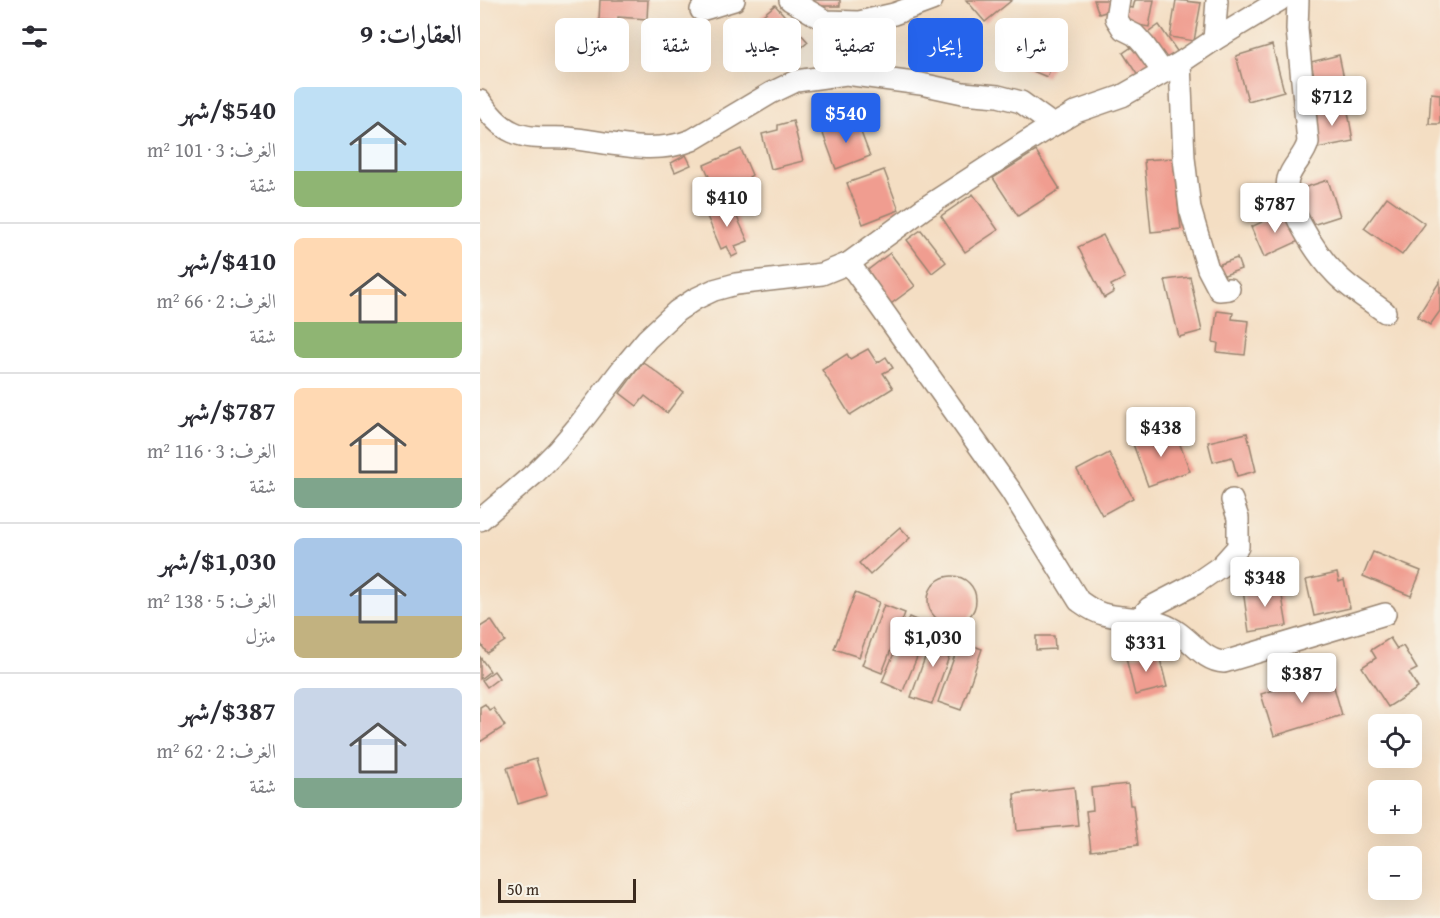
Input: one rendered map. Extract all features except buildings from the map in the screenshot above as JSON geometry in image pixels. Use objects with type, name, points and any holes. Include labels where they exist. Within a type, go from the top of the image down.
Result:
[{"type":"street","points":[[701,10],[734,0]]},
{"type":"street","points":[[790,0],[821,18]]},
{"type":"street","points":[[876,18],[932,0]]},
{"type":"street","points":[[1119,0],[1116,18],[1123,29],[1135,35],[1172,68],[1190,209],[1214,283],[1219,290],[1229,289]]},
{"type":"street","points":[[1214,40],[1217,0]]},
{"type":"street","points":[[480,520],[557,451],[647,339],[677,311],[695,299],[714,290],[736,284],[822,274],[849,264],[923,209],[1053,125],[1076,112],[1122,96],[1172,68],[1280,0]]},
{"type":"street","points":[[1298,0],[1297,29],[1308,142],[1288,179],[1288,194],[1302,228],[1323,261],[1345,283],[1385,312]]},
{"type":"street","points":[[832,72],[833,76]]},
{"type":"street","points":[[480,101],[502,125],[515,133],[604,144],[663,147],[679,145],[692,140],[771,93],[796,81],[846,75],[921,84],[963,93],[998,96],[1021,102],[1053,125]]},
{"type":"street","points":[[849,264],[1011,491],[1079,601],[1090,609],[1104,615],[1161,623],[1184,636],[1216,662],[1224,662],[1385,614]]},
{"type":"street","points":[[1138,619],[1149,608],[1195,584],[1221,566],[1238,548],[1238,518],[1232,500]]}]
